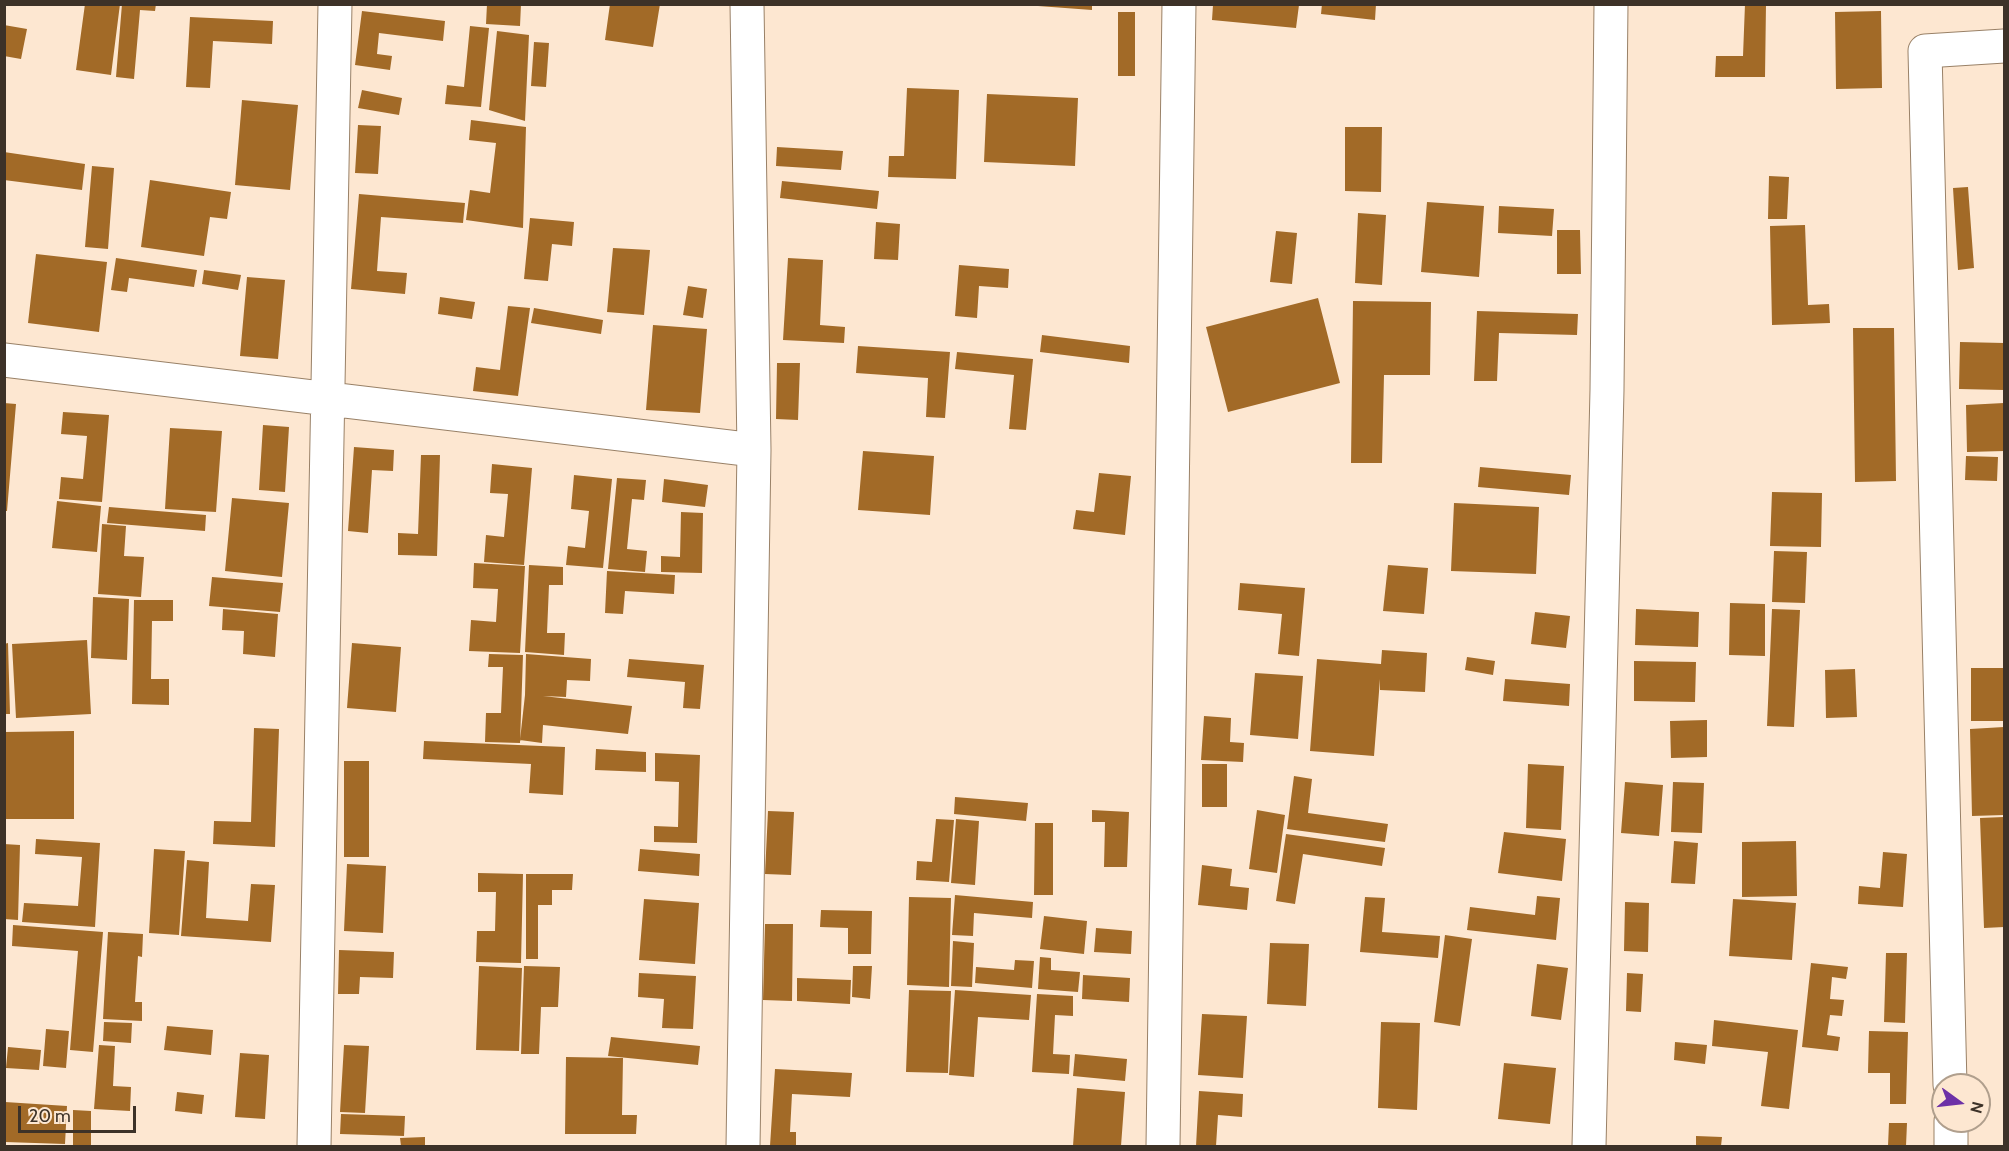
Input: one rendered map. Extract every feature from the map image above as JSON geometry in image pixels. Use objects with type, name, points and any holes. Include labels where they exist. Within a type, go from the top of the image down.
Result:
[{"type":"street","points":[[314,1146],[335,4]]},
{"type":"street","points":[[743,1146],[754,450],[747,4]]},
{"type":"street","points":[[1163,1146],[1179,4]]},
{"type":"street","points":[[1589,1146],[1607,402],[1611,4]]},
{"type":"street","points":[[1950,1073],[1925,51],[2004,46]]},
{"type":"street","points":[[4,360],[754,450]]},
{"type":"building","points":[[85,4],[120,4],[111,75],[76,70]]},
{"type":"building","points":[[122,4],[156,4],[155,11],[140,10],[134,79],[116,77]]},
{"type":"building","points":[[487,4],[521,4],[520,26],[486,24]]},
{"type":"building","points":[[610,4],[660,4],[653,47],[605,40]]},
{"type":"building","points":[[1038,4],[1092,4],[1092,10],[1038,6]]},
{"type":"building","points":[[1322,4],[1376,4],[1375,20],[1321,14]]},
{"type":"building","points":[[1745,4],[1766,4],[1765,77],[1715,77],[1716,56],[1743,56]]},
{"type":"building","points":[[1213,5],[1299,5],[1296,28],[1212,20]]},
{"type":"building","points":[[362,11],[445,21],[443,41],[379,33],[377,54],[392,56],[390,70],[355,65]]},
{"type":"building","points":[[1881,11],[1882,88],[1836,89],[1835,12]]},
{"type":"building","points":[[1118,12],[1135,12],[1135,76],[1118,76]]},
{"type":"building","points":[[190,17],[273,21],[272,44],[213,41],[210,88],[186,87]]},
{"type":"building","points":[[4,25],[27,29],[21,59],[4,56]]},
{"type":"building","points":[[470,26],[489,28],[481,107],[445,104],[447,85],[464,87]]},
{"type":"building","points":[[497,31],[529,35],[525,121],[489,110]]},
{"type":"building","points":[[534,42],[549,43],[546,87],[531,86]]},
{"type":"building","points":[[907,88],[959,90],[956,179],[888,177],[889,156],[904,156]]},
{"type":"building","points":[[362,90],[402,98],[399,115],[358,108]]},
{"type":"building","points":[[987,94],[1078,98],[1075,166],[984,162]]},
{"type":"building","points":[[242,100],[298,105],[290,190],[235,185]]},
{"type":"building","points":[[471,120],[526,127],[523,228],[466,220],[470,190],[490,193],[496,143],[469,140]]},
{"type":"building","points":[[358,125],[381,126],[378,174],[355,173]]},
{"type":"building","points":[[1345,127],[1382,127],[1381,192],[1345,191]]},
{"type":"building","points":[[777,147],[843,151],[841,170],[776,166]]},
{"type":"building","points":[[4,152],[85,164],[82,190],[4,180]]},
{"type":"building","points":[[92,166],[114,168],[108,249],[85,247]]},
{"type":"building","points":[[1769,176],[1789,177],[1787,219],[1768,219]]},
{"type":"building","points":[[150,180],[231,192],[227,219],[210,217],[204,256],[141,247]]},
{"type":"building","points":[[782,181],[879,191],[877,209],[780,198]]},
{"type":"building","points":[[1968,187],[1974,268],[1958,270],[1953,188]]},
{"type":"building","points":[[359,194],[465,203],[463,223],[381,217],[377,271],[407,273],[405,294],[351,289]]},
{"type":"building","points":[[1427,202],[1484,206],[1479,277],[1421,272]]},
{"type":"building","points":[[1499,206],[1554,209],[1552,236],[1498,233]]},
{"type":"building","points":[[1358,213],[1386,215],[1382,285],[1355,283]]},
{"type":"building","points":[[530,218],[574,222],[572,246],[552,244],[548,281],[524,279]]},
{"type":"building","points":[[876,222],[900,224],[898,260],[874,259]]},
{"type":"building","points":[[1805,225],[1808,305],[1829,304],[1830,323],[1772,325],[1770,226]]},
{"type":"building","points":[[1557,230],[1580,230],[1581,274],[1557,274]]},
{"type":"building","points":[[1276,231],[1297,233],[1292,284],[1270,282]]},
{"type":"building","points":[[613,248],[650,250],[644,315],[607,312]]},
{"type":"building","points":[[36,254],[107,262],[99,332],[28,323]]},
{"type":"building","points":[[116,258],[197,270],[194,287],[129,278],[127,292],[111,290]]},
{"type":"building","points":[[788,258],[823,260],[820,325],[845,327],[844,343],[783,340]]},
{"type":"building","points":[[959,265],[1009,269],[1008,288],[979,286],[977,318],[955,316]]},
{"type":"building","points":[[204,270],[241,275],[238,290],[202,284]]},
{"type":"building","points":[[247,277],[285,280],[278,359],[240,356]]},
{"type":"building","points":[[688,286],[707,289],[703,318],[683,315]]},
{"type":"building","points":[[440,297],[475,302],[472,319],[438,314]]},
{"type":"building","points":[[1318,298],[1340,383],[1228,412],[1206,327]]},
{"type":"building","points":[[1353,301],[1431,302],[1430,375],[1384,375],[1382,463],[1351,463]]},
{"type":"building","points":[[508,306],[530,308],[518,396],[473,391],[476,367],[500,370]]},
{"type":"building","points":[[534,308],[603,320],[601,334],[531,323]]},
{"type":"building","points":[[1477,311],[1578,314],[1577,335],[1499,333],[1497,381],[1474,381]]},
{"type":"building","points":[[653,325],[707,329],[700,413],[646,410]]},
{"type":"building","points":[[1853,328],[1894,328],[1896,481],[1855,482]]},
{"type":"building","points":[[1042,335],[1130,346],[1129,363],[1040,352]]},
{"type":"building","points":[[1960,342],[2004,343],[2004,390],[1959,389]]},
{"type":"building","points":[[858,346],[950,352],[945,418],[926,417],[928,378],[856,373]]},
{"type":"building","points":[[957,352],[1033,359],[1026,430],[1009,429],[1014,375],[955,369]]},
{"type":"building","points":[[777,363],[800,363],[798,420],[776,419]]},
{"type":"building","points":[[4,403],[16,404],[7,511],[4,511]]},
{"type":"building","points":[[2004,403],[2004,451],[1967,452],[1966,405]]},
{"type":"building","points":[[63,412],[109,415],[102,502],[59,499],[61,477],[83,479],[87,436],[61,434]]},
{"type":"building","points":[[263,425],[289,427],[285,492],[259,490]]},
{"type":"building","points":[[170,428],[222,431],[216,512],[165,509]]},
{"type":"building","points":[[354,447],[394,450],[393,471],[372,470],[368,533],[348,531]]},
{"type":"building","points":[[863,451],[934,456],[930,515],[858,510]]},
{"type":"building","points":[[421,455],[440,455],[437,556],[398,555],[398,533],[418,534]]},
{"type":"building","points":[[1966,456],[1998,457],[1997,481],[1965,480]]},
{"type":"building","points":[[492,464],[532,468],[524,565],[484,562],[486,535],[504,537],[508,494],[490,493]]},
{"type":"building","points":[[1480,467],[1571,475],[1569,495],[1478,487]]},
{"type":"building","points":[[1099,473],[1131,476],[1125,535],[1073,529],[1076,510],[1094,512]]},
{"type":"building","points":[[574,475],[612,479],[603,568],[566,565],[568,546],[585,548],[589,511],[571,509]]},
{"type":"building","points":[[617,478],[646,480],[644,500],[632,499],[627,549],[647,551],[645,572],[608,569]]},
{"type":"building","points":[[664,479],[708,485],[705,507],[662,502]]},
{"type":"building","points":[[1772,492],[1822,493],[1821,547],[1770,546]]},
{"type":"building","points":[[232,498],[289,503],[282,577],[225,571]]},
{"type":"building","points":[[57,501],[101,506],[97,552],[52,548]]},
{"type":"building","points":[[1454,503],[1539,507],[1536,574],[1451,571]]},
{"type":"building","points":[[109,507],[206,515],[205,531],[107,523]]},
{"type":"building","points":[[681,512],[703,513],[702,573],[661,572],[661,556],[680,557]]},
{"type":"building","points":[[102,524],[126,526],[124,556],[144,557],[141,597],[98,594]]},
{"type":"building","points":[[1774,551],[1807,552],[1805,603],[1772,602]]},
{"type":"building","points":[[474,563],[525,566],[520,653],[469,651],[471,620],[496,622],[498,589],[473,588]]},
{"type":"building","points":[[529,565],[563,567],[563,585],[549,585],[547,633],[565,633],[564,655],[525,652]]},
{"type":"building","points":[[1388,565],[1428,568],[1424,614],[1383,611]]},
{"type":"building","points":[[607,571],[675,575],[674,594],[625,591],[623,614],[605,613]]},
{"type":"building","points":[[212,577],[283,583],[280,612],[209,606]]},
{"type":"building","points":[[1240,583],[1305,588],[1299,656],[1278,654],[1282,614],[1238,610]]},
{"type":"building","points":[[93,597],[129,599],[127,660],[91,658]]},
{"type":"building","points":[[134,600],[173,600],[173,621],[152,621],[151,679],[169,679],[169,705],[132,704]]},
{"type":"building","points":[[1730,603],[1765,604],[1765,656],[1729,655]]},
{"type":"building","points":[[223,609],[278,614],[275,657],[243,654],[244,631],[222,630]]},
{"type":"building","points":[[1636,609],[1699,612],[1698,647],[1635,645]]},
{"type":"building","points":[[1772,609],[1800,610],[1794,727],[1767,726]]},
{"type":"building","points":[[1535,612],[1570,616],[1566,648],[1531,644]]},
{"type":"building","points":[[87,640],[91,714],[16,718],[12,644]]},
{"type":"building","points":[[8,643],[10,714],[4,714],[4,644]]},
{"type":"building","points":[[352,643],[401,647],[396,712],[347,708]]},
{"type":"building","points":[[1382,650],[1427,653],[1425,692],[1380,690],[1380,679],[1374,756],[1310,751],[1317,659],[1381,664]]},
{"type":"building","points":[[489,654],[523,655],[520,743],[485,742],[486,713],[501,713],[503,667],[488,667]]},
{"type":"building","points":[[526,654],[591,659],[590,681],[567,680],[566,697],[543,696],[632,706],[628,734],[543,725],[542,743],[520,740],[525,695]]},
{"type":"building","points":[[1467,657],[1495,661],[1493,675],[1465,670]]},
{"type":"building","points":[[629,659],[704,665],[700,709],[683,708],[685,682],[627,677]]},
{"type":"building","points":[[1634,661],[1696,662],[1695,702],[1634,701]]},
{"type":"building","points":[[1971,668],[2004,668],[2004,721],[1971,721]]},
{"type":"building","points":[[1855,669],[1857,717],[1826,718],[1825,670]]},
{"type":"building","points":[[1255,673],[1303,676],[1298,739],[1250,735]]},
{"type":"building","points":[[1505,679],[1570,684],[1569,706],[1503,701]]},
{"type":"building","points":[[1204,716],[1231,718],[1230,742],[1244,743],[1243,762],[1201,760]]},
{"type":"building","points":[[1707,720],[1707,757],[1671,758],[1670,721]]},
{"type":"building","points":[[2004,727],[2004,815],[1972,816],[1970,729]]},
{"type":"building","points":[[254,728],[279,729],[275,847],[213,844],[214,821],[251,822]]},
{"type":"building","points":[[74,731],[74,819],[4,819],[4,732]]},
{"type":"building","points":[[424,741],[565,747],[563,795],[529,793],[531,764],[423,759]]},
{"type":"building","points":[[596,749],[646,752],[646,772],[595,770]]},
{"type":"building","points":[[655,753],[700,755],[697,843],[654,842],[654,826],[678,827],[679,782],[655,781]]},
{"type":"building","points":[[344,761],[369,761],[369,857],[344,857]]},
{"type":"building","points":[[1202,764],[1227,764],[1227,807],[1202,807]]},
{"type":"building","points":[[1528,764],[1564,766],[1561,830],[1526,828]]},
{"type":"building","points":[[1294,776],[1312,779],[1308,813],[1388,824],[1385,842],[1287,829]]},
{"type":"building","points":[[1625,782],[1663,785],[1659,836],[1621,833]]},
{"type":"building","points":[[1673,782],[1704,783],[1702,833],[1671,832]]},
{"type":"building","points":[[955,797],[1028,803],[1026,821],[954,814]]},
{"type":"building","points":[[1092,810],[1129,812],[1127,867],[1104,867],[1105,822],[1092,822]]},
{"type":"building","points":[[1257,810],[1285,815],[1277,873],[1249,869]]},
{"type":"building","points":[[768,811],[794,812],[791,875],[765,874]]},
{"type":"building","points":[[2004,817],[2004,927],[1984,928],[1980,818]]},
{"type":"building","points":[[936,819],[954,820],[949,882],[916,880],[917,861],[932,862]]},
{"type":"building","points":[[956,819],[979,821],[975,885],[951,883]]},
{"type":"building","points":[[1035,823],[1053,823],[1053,895],[1034,895]]},
{"type":"building","points":[[1504,832],[1566,839],[1562,881],[1498,873]]},
{"type":"building","points":[[1286,834],[1385,848],[1382,866],[1303,854],[1295,904],[1276,901]]},
{"type":"building","points":[[36,839],[100,843],[95,927],[22,922],[24,903],[78,906],[82,857],[35,854]]},
{"type":"building","points":[[1674,841],[1698,843],[1695,884],[1671,883]]},
{"type":"building","points":[[1796,841],[1797,896],[1742,897],[1742,842]]},
{"type":"building","points":[[4,844],[20,845],[18,920],[4,919]]},
{"type":"building","points":[[154,849],[185,851],[179,935],[149,933]]},
{"type":"building","points":[[640,849],[700,854],[699,876],[638,871]]},
{"type":"building","points":[[1883,852],[1907,854],[1903,907],[1858,904],[1859,886],[1880,888]]},
{"type":"building","points":[[187,860],[209,862],[206,918],[248,921],[251,884],[275,885],[271,942],[181,936]]},
{"type":"building","points":[[347,864],[386,866],[383,933],[344,931]]},
{"type":"building","points":[[1202,865],[1232,869],[1230,886],[1249,888],[1247,910],[1198,905]]},
{"type":"building","points":[[478,873],[523,874],[521,963],[476,962],[477,931],[495,931],[496,892],[478,892]]},
{"type":"building","points":[[526,874],[573,874],[572,890],[552,890],[552,905],[538,905],[538,959],[526,959]]},
{"type":"building","points":[[955,895],[1033,902],[1032,918],[974,913],[973,936],[952,935]]},
{"type":"building","points":[[1537,896],[1560,898],[1556,940],[1467,930],[1470,907],[1535,915]]},
{"type":"building","points":[[909,897],[951,898],[949,987],[907,985]]},
{"type":"building","points":[[1365,897],[1385,898],[1382,932],[1440,936],[1438,958],[1360,952]]},
{"type":"building","points":[[644,899],[699,903],[695,964],[639,960]]},
{"type":"building","points":[[1733,899],[1796,903],[1792,960],[1729,956]]},
{"type":"building","points":[[1625,902],[1649,903],[1648,952],[1624,951]]},
{"type":"building","points":[[821,910],[872,911],[871,954],[848,954],[848,928],[820,927]]},
{"type":"building","points":[[1044,916],[1087,921],[1084,954],[1040,949]]},
{"type":"building","points":[[765,924],[793,924],[792,1001],[763,1000]]},
{"type":"building","points":[[13,925],[103,932],[93,1052],[70,1050],[78,951],[12,946]]},
{"type":"building","points":[[1096,928],[1132,931],[1131,954],[1094,952]]},
{"type":"building","points":[[108,932],[143,934],[142,957],[138,956],[135,1002],[142,1002],[142,1021],[103,1019]]},
{"type":"building","points":[[1445,935],[1472,939],[1460,1026],[1434,1022]]},
{"type":"building","points":[[953,941],[974,943],[972,987],[951,986]]},
{"type":"building","points":[[1270,943],[1309,944],[1306,1006],[1267,1004]]},
{"type":"building","points":[[339,950],[394,952],[393,978],[360,977],[359,994],[338,994]]},
{"type":"building","points":[[1886,953],[1907,953],[1905,1023],[1884,1022]]},
{"type":"building","points":[[1040,957],[1051,958],[1051,970],[1080,972],[1078,992],[1038,989]]},
{"type":"building","points":[[1015,960],[1034,961],[1032,988],[975,983],[976,967],[1014,970]]},
{"type":"building","points":[[1811,963],[1848,967],[1846,979],[1832,977],[1830,999],[1844,1000],[1842,1016],[1830,1015],[1827,1035],[1840,1037],[1838,1051],[1802,1047]]},
{"type":"building","points":[[1537,964],[1568,968],[1561,1020],[1531,1016]]},
{"type":"building","points":[[479,966],[522,968],[519,1051],[476,1050]]},
{"type":"building","points":[[524,966],[560,967],[558,1007],[541,1007],[539,1054],[521,1054]]},
{"type":"building","points":[[853,966],[872,966],[870,999],[852,997]]},
{"type":"building","points":[[639,973],[696,976],[693,1029],[662,1028],[664,999],[638,997]]},
{"type":"building","points":[[1627,973],[1643,974],[1641,1012],[1626,1011]]},
{"type":"building","points":[[1083,975],[1130,978],[1129,1002],[1082,999]]},
{"type":"building","points":[[797,978],[851,980],[850,1004],[797,1001]]},
{"type":"building","points":[[909,990],[951,991],[948,1073],[906,1072]]},
{"type":"building","points":[[955,990],[1031,995],[1029,1020],[978,1017],[974,1077],[949,1075]]},
{"type":"building","points":[[1037,994],[1073,996],[1073,1016],[1055,1015],[1053,1054],[1070,1055],[1069,1074],[1032,1072]]},
{"type":"building","points":[[1202,1014],[1247,1016],[1243,1078],[1198,1075]]},
{"type":"building","points":[[1714,1020],[1798,1030],[1789,1109],[1761,1106],[1768,1052],[1712,1046]]},
{"type":"building","points":[[104,1022],[132,1023],[131,1043],[103,1041]]},
{"type":"building","points":[[1381,1022],[1420,1023],[1417,1110],[1378,1108]]},
{"type":"building","points":[[167,1026],[213,1030],[211,1055],[164,1050]]},
{"type":"building","points":[[46,1029],[69,1031],[66,1068],[43,1066]]},
{"type":"building","points":[[1869,1031],[1908,1032],[1906,1104],[1890,1104],[1890,1073],[1868,1073]]},
{"type":"building","points":[[611,1037],[700,1046],[698,1065],[608,1056]]},
{"type":"building","points":[[1675,1042],[1707,1045],[1705,1064],[1674,1060]]},
{"type":"building","points":[[99,1045],[115,1046],[113,1086],[131,1087],[130,1111],[94,1109]]},
{"type":"building","points":[[344,1045],[369,1046],[365,1113],[340,1112]]},
{"type":"building","points":[[8,1047],[41,1050],[39,1070],[6,1068]]},
{"type":"building","points":[[240,1053],[269,1055],[265,1119],[235,1117]]},
{"type":"building","points":[[1075,1054],[1127,1059],[1125,1081],[1073,1076]]},
{"type":"building","points":[[566,1057],[623,1058],[622,1115],[637,1115],[636,1134],[565,1134]]},
{"type":"building","points":[[1504,1063],[1556,1068],[1550,1124],[1498,1119]]},
{"type":"building","points":[[775,1069],[852,1073],[850,1097],[792,1094],[790,1132],[796,1132],[796,1146],[770,1146]]},
{"type":"building","points":[[1077,1088],[1125,1092],[1121,1146],[1073,1146]]},
{"type":"building","points":[[1199,1091],[1243,1094],[1242,1117],[1218,1115],[1216,1146],[1196,1146]]},
{"type":"building","points":[[177,1092],[204,1095],[202,1114],[175,1111]]},
{"type":"building","points":[[5,1102],[67,1106],[65,1144],[5,1142]]},
{"type":"building","points":[[73,1110],[91,1111],[91,1146],[73,1146]]},
{"type":"building","points":[[341,1114],[405,1116],[404,1136],[340,1134]]},
{"type":"building","points":[[1889,1123],[1907,1123],[1906,1146],[1888,1146]]},
{"type":"building","points":[[1696,1136],[1722,1137],[1721,1146],[1696,1146]]},
{"type":"building","points":[[425,1137],[425,1146],[401,1146],[400,1138]]}]
